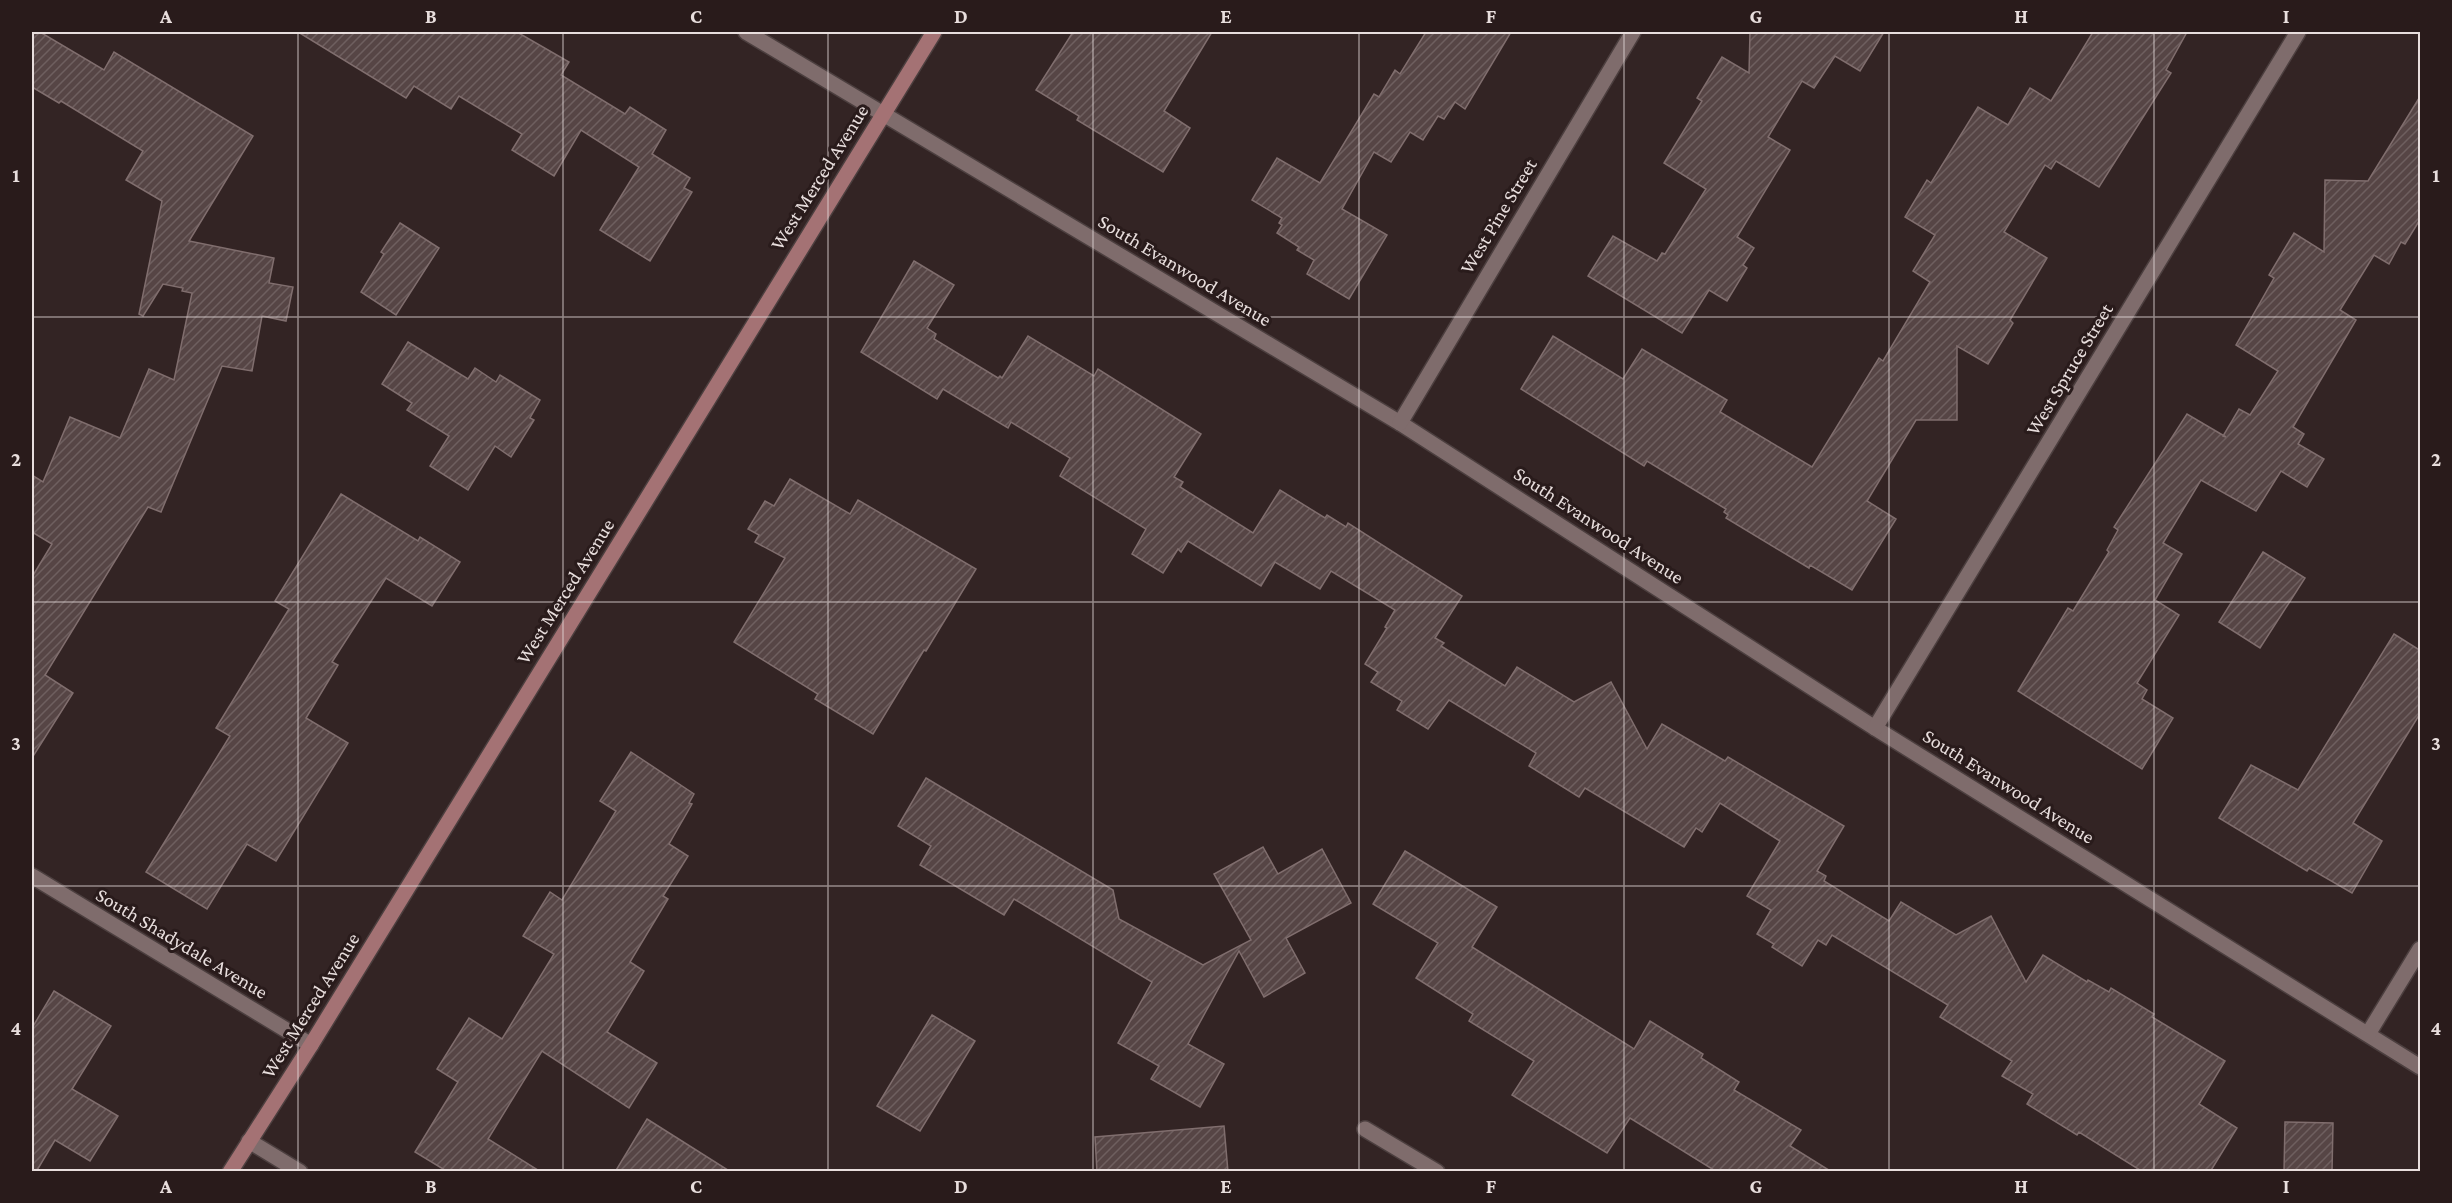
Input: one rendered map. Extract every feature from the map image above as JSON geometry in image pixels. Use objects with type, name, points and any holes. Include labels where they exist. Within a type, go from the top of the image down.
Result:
[{"type":"street","name":"South Evanwood Avenue","points":[[746,32],[1400,423],[1875,728],[2421,1067]]},
{"type":"street","name":"West Merced Avenue","points":[[230,1172],[311,1045],[934,32]]},
{"type":"street","name":"West Pine Street","points":[[1400,423],[1633,32]]},
{"type":"street","name":"West Spruce Street","points":[[1875,728],[2298,32]]},
{"type":"street","name":"South Shadydale Avenue","points":[[32,876],[311,1045]]},
{"type":"street","points":[[2368,1034],[2421,948]]},
{"type":"street","points":[[1365,1129],[1437,1172]]},
{"type":"street","points":[[249,1141],[300,1172]]},
{"type":"building","points":[[32,32],[40,32],[104,70],[114,52],[253,136],[189,241],[274,258],[269,283],[293,287],[286,321],[262,316],[252,371],[222,366],[161,512],[148,507],[45,675],[73,693],[32,758],[32,577],[52,544],[32,532],[32,475],[43,482],[70,417],[120,438],[149,369],[174,380],[192,293],[182,291],[183,288],[163,284],[143,316],[139,314],[162,201],[126,180],[143,151],[61,101],[59,103],[32,87]]},
{"type":"building","points":[[298,32],[517,32],[569,62],[561,75],[625,114],[630,107],[666,130],[652,154],[690,178],[684,188],[692,192],[650,261],[600,230],[639,167],[581,130],[554,176],[512,150],[522,134],[459,96],[451,109],[414,86],[406,98]]},
{"type":"building","points":[[1073,32],[1212,32],[1164,111],[1190,128],[1163,172],[1077,120],[1079,116],[1036,90]]},
{"type":"building","points":[[1426,32],[1511,32],[1465,109],[1455,102],[1444,119],[1438,116],[1423,140],[1410,132],[1391,162],[1374,152],[1342,209],[1387,235],[1349,299],[1307,274],[1314,260],[1297,250],[1299,247],[1277,233],[1282,225],[1279,223],[1282,218],[1252,200],[1277,158],[1320,183],[1374,94],[1379,97],[1395,70],[1400,74]]},
{"type":"building","points":[[1750,32],[1884,32],[1860,71],[1835,56],[1814,88],[1802,81],[1768,137],[1790,150],[1737,237],[1754,248],[1743,265],[1747,268],[1727,301],[1709,290],[1682,333],[1588,276],[1613,236],[1657,261],[1662,253],[1665,254],[1706,189],[1664,163],[1702,101],[1697,98],[1722,57],[1749,73]]},
{"type":"building","points":[[2093,32],[2187,32],[2166,70],[2171,73],[2099,187],[2056,161],[2051,169],[2045,165],[2004,232],[2047,258],[2010,320],[2013,323],[1988,364],[1957,346],[1957,420],[1916,420],[1867,501],[1896,519],[1852,590],[1810,565],[1809,568],[1726,518],[1728,515],[1724,512],[1726,509],[1647,461],[1644,466],[1521,389],[1553,336],[1623,379],[1642,349],[1727,400],[1720,412],[1812,467],[1879,358],[1883,361],[1930,282],[1913,271],[1935,235],[1905,217],[1927,180],[1931,183],[1978,107],[2008,125],[2030,88],[2051,101]]},
{"type":"building","points":[[2421,95],[2421,218],[2405,244],[2401,242],[2389,264],[2374,255],[2340,310],[2356,320],[2293,427],[2304,434],[2298,444],[2324,459],[2307,487],[2281,471],[2256,511],[2201,480],[2163,543],[2182,554],[2155,600],[2179,615],[2137,683],[2147,690],[2142,699],[2173,718],[2142,769],[2018,691],[2068,608],[2073,611],[2109,552],[2107,550],[2118,530],[2114,527],[2187,414],[2223,435],[2239,409],[2250,415],[2278,371],[2236,345],[2274,278],[2269,275],[2294,233],[2324,252],[2325,180],[2368,181]]},
{"type":"building","points":[[400,223],[439,248],[396,315],[361,292],[384,254],[381,252]]},
{"type":"building","points":[[914,261],[954,285],[927,328],[936,334],[934,339],[998,378],[1000,376],[1002,378],[1028,336],[1094,376],[1098,369],[1201,434],[1174,477],[1183,482],[1180,487],[1253,533],[1280,490],[1325,518],[1327,515],[1346,527],[1348,523],[1462,596],[1435,638],[1444,643],[1441,646],[1505,686],[1517,667],[1574,702],[1611,682],[1647,749],[1662,724],[1725,761],[1728,757],[1844,826],[1817,871],[1826,876],[1824,881],[1889,921],[1901,902],[1956,935],[1991,916],[2026,982],[2043,955],[2087,982],[2088,980],[2109,992],[2111,988],[2154,1014],[2152,1017],[2225,1061],[2199,1104],[2237,1128],[2210,1172],[2143,1172],[2079,1132],[2077,1135],[2027,1104],[2033,1094],[2002,1076],[2012,1061],[1940,1017],[1948,1005],[1832,935],[1826,945],[1818,940],[1802,966],[1772,947],[1774,944],[1757,934],[1771,910],[1747,896],[1780,841],[1720,803],[1702,832],[1696,828],[1684,847],[1585,788],[1579,797],[1529,766],[1536,753],[1449,700],[1428,729],[1397,710],[1402,701],[1371,682],[1378,672],[1365,664],[1395,610],[1331,571],[1320,589],[1275,562],[1261,586],[1188,541],[1181,552],[1178,549],[1163,573],[1132,554],[1146,529],[1060,476],[1070,458],[1011,422],[1008,428],[943,389],[937,399],[861,352]]},
{"type":"building","points":[[408,342],[468,379],[475,368],[496,382],[500,375],[540,400],[530,418],[534,420],[511,457],[495,446],[468,490],[430,466],[449,436],[407,410],[412,403],[382,384]]},
{"type":"building","points":[[790,479],[850,514],[858,500],[976,569],[873,734],[815,699],[818,694],[734,642],[785,558],[755,542],[759,535],[748,529],[765,501],[774,506]]},
{"type":"building","points":[[341,494],[418,541],[420,537],[460,562],[432,606],[386,578],[332,662],[338,665],[306,718],[348,743],[276,861],[247,844],[207,909],[146,872],[230,736],[216,728],[289,609],[275,601]]},
{"type":"building","points":[[2263,552],[2305,578],[2260,648],[2219,622]]},
{"type":"building","points":[[2394,634],[2421,651],[2421,712],[2353,823],[2382,841],[2352,893],[2309,868],[2307,871],[2219,818],[2251,765],[2298,790]]},
{"type":"building","points":[[631,752],[694,794],[689,803],[692,804],[669,844],[688,856],[663,896],[668,899],[630,962],[644,971],[607,1032],[657,1063],[629,1108],[542,1051],[488,1139],[541,1172],[448,1172],[415,1152],[458,1082],[437,1069],[469,1018],[502,1039],[554,954],[523,936],[550,892],[562,900],[616,811],[600,801]]},
{"type":"building","points":[[926,778],[1113,890],[1119,919],[1203,965],[1251,940],[1214,874],[1263,847],[1278,874],[1322,849],[1351,903],[1286,938],[1305,973],[1264,997],[1239,951],[1188,1044],[1224,1064],[1200,1107],[1151,1079],[1159,1066],[1118,1043],[1152,982],[1014,899],[1004,915],[920,865],[931,846],[898,826]]},
{"type":"building","points":[[1405,851],[1497,907],[1472,947],[1634,1049],[1650,1021],[1703,1054],[1701,1058],[1739,1082],[1734,1090],[1801,1130],[1790,1146],[1832,1172],[1717,1172],[1630,1118],[1607,1153],[1512,1095],[1534,1061],[1469,1021],[1473,1014],[1416,978],[1438,943],[1373,904]]},
{"type":"building","points":[[54,991],[111,1026],[72,1089],[118,1116],[90,1161],[55,1140],[36,1172],[32,1172],[32,1028]]},
{"type":"building","points":[[932,1015],[975,1041],[920,1131],[877,1106]]},
{"type":"building","points":[[647,1119],[731,1172],[615,1172]]},
{"type":"building","points":[[2285,1122],[2333,1123],[2332,1172],[2284,1172]]},
{"type":"building","points":[[1224,1126],[1228,1172],[1097,1172],[1095,1137]]}]
